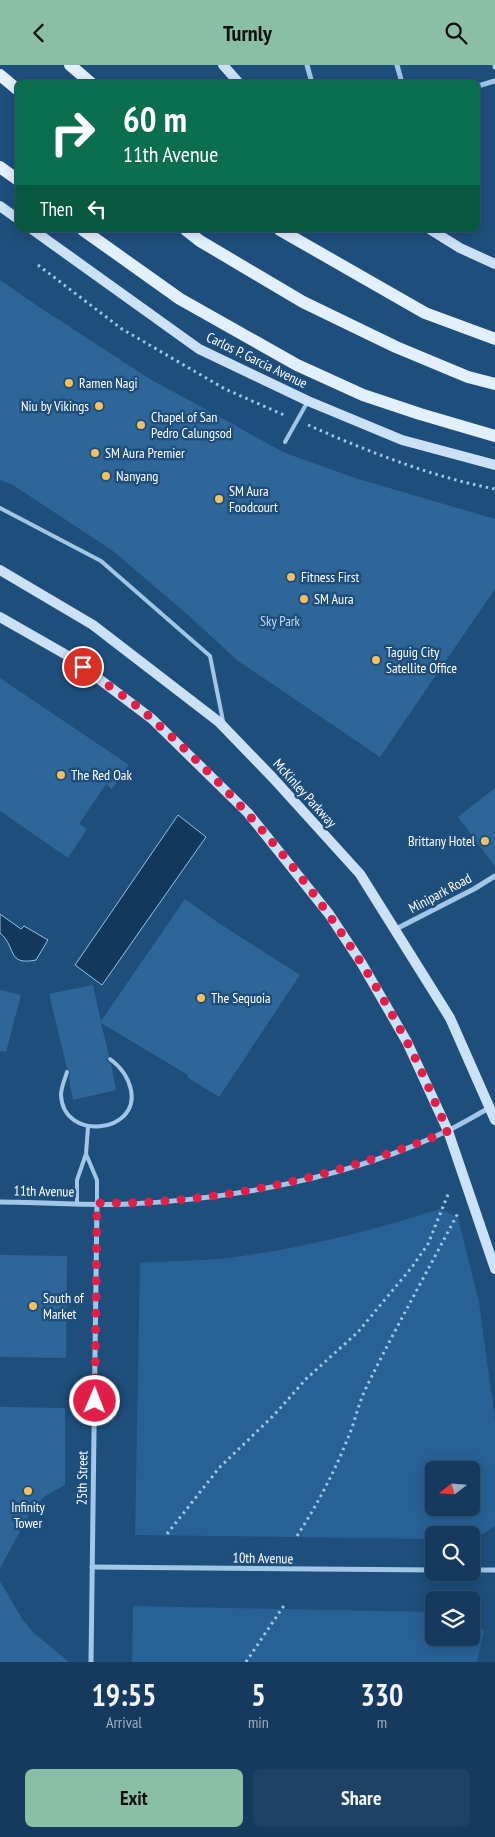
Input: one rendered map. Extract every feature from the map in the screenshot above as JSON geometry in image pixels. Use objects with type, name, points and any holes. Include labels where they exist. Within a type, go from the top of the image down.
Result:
[{"type":"main road","points":[[70,65],[88,80]]},
{"type":"main road","points":[[223,65],[236,80]]},
{"type":"main road","points":[[0,75],[15,88]]},
{"type":"main road","points":[[0,167],[15,178]]},
{"type":"main road","points":[[0,206],[15,217]]},
{"type":"main road","name":"Carlos P. Garcia Avenue","points":[[35,232],[199,349],[308,401],[402,440],[495,465]]},
{"type":"main road","points":[[86,232],[180,299],[297,365],[363,395],[495,436]]},
{"type":"main road","points":[[189,232],[200,241],[303,302],[396,347],[459,373],[495,384]]},
{"type":"main road","points":[[283,232],[425,313],[495,339]]},
{"type":"main road","points":[[434,232],[460,248],[495,264]]},
{"type":"main road","name":"McKinley Parkway","points":[[0,570],[93,625],[224,727],[360,874],[450,1018],[493,1108],[495,1120]]},
{"type":"main road","points":[[0,617],[70,657],[152,719],[248,813],[330,914],[362,964],[407,1042],[448,1131],[495,1269]]},
{"type":"street","points":[[307,65],[311,80]]},
{"type":"street","points":[[397,65],[401,80]]},
{"type":"street","points":[[480,85],[495,81]]},
{"type":"street","name":"Minipark Road","points":[[396,929],[474,889],[495,876]]},
{"type":"street","name":"11th Avenue","points":[[0,1201],[128,1204],[255,1190],[320,1176],[375,1159],[448,1131],[493,1108]]},
{"type":"street","name":"25th Street","points":[[91,1662],[97,1203]]},
{"type":"street","name":"10th Avenue","points":[[92,1567],[425,1570]]},
{"type":"street","points":[[480,1570],[495,1570]]},
{"type":"lane","points":[[285,442],[308,401]]},
{"type":"lane","points":[[0,507],[101,561],[210,656],[224,727]]},
{"type":"lane","points":[[68,1072],[61,1093],[63,1105],[72,1119],[88,1127],[112,1124],[130,1110],[132,1096],[129,1081],[119,1065],[110,1059]]},
{"type":"lane","points":[[77,1203],[76,1180],[86,1154],[88,1127]]},
{"type":"lane","points":[[86,1154],[97,1180],[97,1203]]},
{"type":"path","points":[[167,1534],[218,1468],[275,1414],[306,1379],[358,1332],[412,1267],[428,1244],[449,1192]]},
{"type":"path","points":[[297,1536],[323,1493],[348,1438],[365,1391],[415,1290],[462,1205]]},
{"type":"path","points":[[246,1662],[285,1604]]},
{"type":"shaded area","points":[[178,815],[206,837],[102,985],[75,965]]},
{"type":"shaded area","points":[[0,914],[21,929],[24,926],[48,940],[36,960],[27,961],[16,958],[9,944],[0,933]]},
{"type":"shaded area","points":[[439,1209],[458,1217],[479,1302],[495,1420],[495,1526],[480,1536],[480,1526],[425,1526],[425,1539],[135,1535],[140,1263],[228,1258],[282,1249],[361,1232]]},
{"type":"shaded area","points":[[133,1606],[425,1612],[425,1646],[480,1646],[480,1626],[484,1631],[477,1662],[132,1662]]},
{"type":"building","name":"SM Aura","points":[[0,280],[150,379],[285,453],[355,478],[495,519],[495,589],[380,757],[237,660],[113,551],[13,485],[0,480]]},
{"type":"building","name":"The Red Oak","points":[[0,678],[129,765],[112,789],[106,784],[79,824],[87,829],[68,858],[0,811]]},
{"type":"building","name":"Brittany Hotel","points":[[495,788],[495,866],[458,817]]},
{"type":"building","name":"The Sequoia","points":[[185,899],[217,922],[300,975],[219,1097],[187,1077],[188,1075],[101,1023],[109,1056],[106,1060],[111,1064],[116,1090],[73,1100],[69,1079],[70,1071],[67,1068],[49,994],[93,985],[101,1021]]},
{"type":"building","points":[[0,990],[21,995],[6,1052],[0,1051]]},
{"type":"building","name":"South of Market","points":[[0,1255],[67,1256],[66,1358],[0,1357]]},
{"type":"building","name":"Infinity Tower","points":[[0,1407],[65,1408],[65,1485],[45,1496],[31,1511],[0,1568]]},
{"type":"building","points":[[0,1581],[22,1619],[35,1634],[69,1662],[0,1662]]},
{"type":"place","name":"Ramen Nagi","points":[[69,383]]},
{"type":"place","name":"Niu by Vikings","points":[[99,406]]},
{"type":"place","name":"Chapel of San Pedro Calungsod","points":[[141,425]]},
{"type":"place","name":"SM Aura Premier","points":[[95,453]]},
{"type":"place","name":"Nanyang","points":[[106,476]]},
{"type":"place","name":"SM Aura Foodcourt","points":[[219,499]]},
{"type":"place","name":"Fitness First","points":[[291,577]]},
{"type":"place","name":"SM Aura","points":[[304,599]]},
{"type":"place","name":"Taguig City Satellite Office","points":[[376,660]]},
{"type":"place","name":"The Red Oak","points":[[61,775]]},
{"type":"place","name":"Brittany Hotel","points":[[485,841]]},
{"type":"place","name":"The Sequoia","points":[[201,998]]},
{"type":"place","name":"South of Market","points":[[33,1306]]},
{"type":"place","name":"Infinity Tower","points":[[28,1491]]},
{"type":"route","points":[[83,667],[152,719],[248,813],[330,914],[362,964],[407,1042],[448,1131],[375,1159],[320,1176],[255,1190],[207,1197],[128,1204],[97,1203],[95,1401]]},
{"type":"park label","name":"Sky Park","points":[[280,621]]}]
